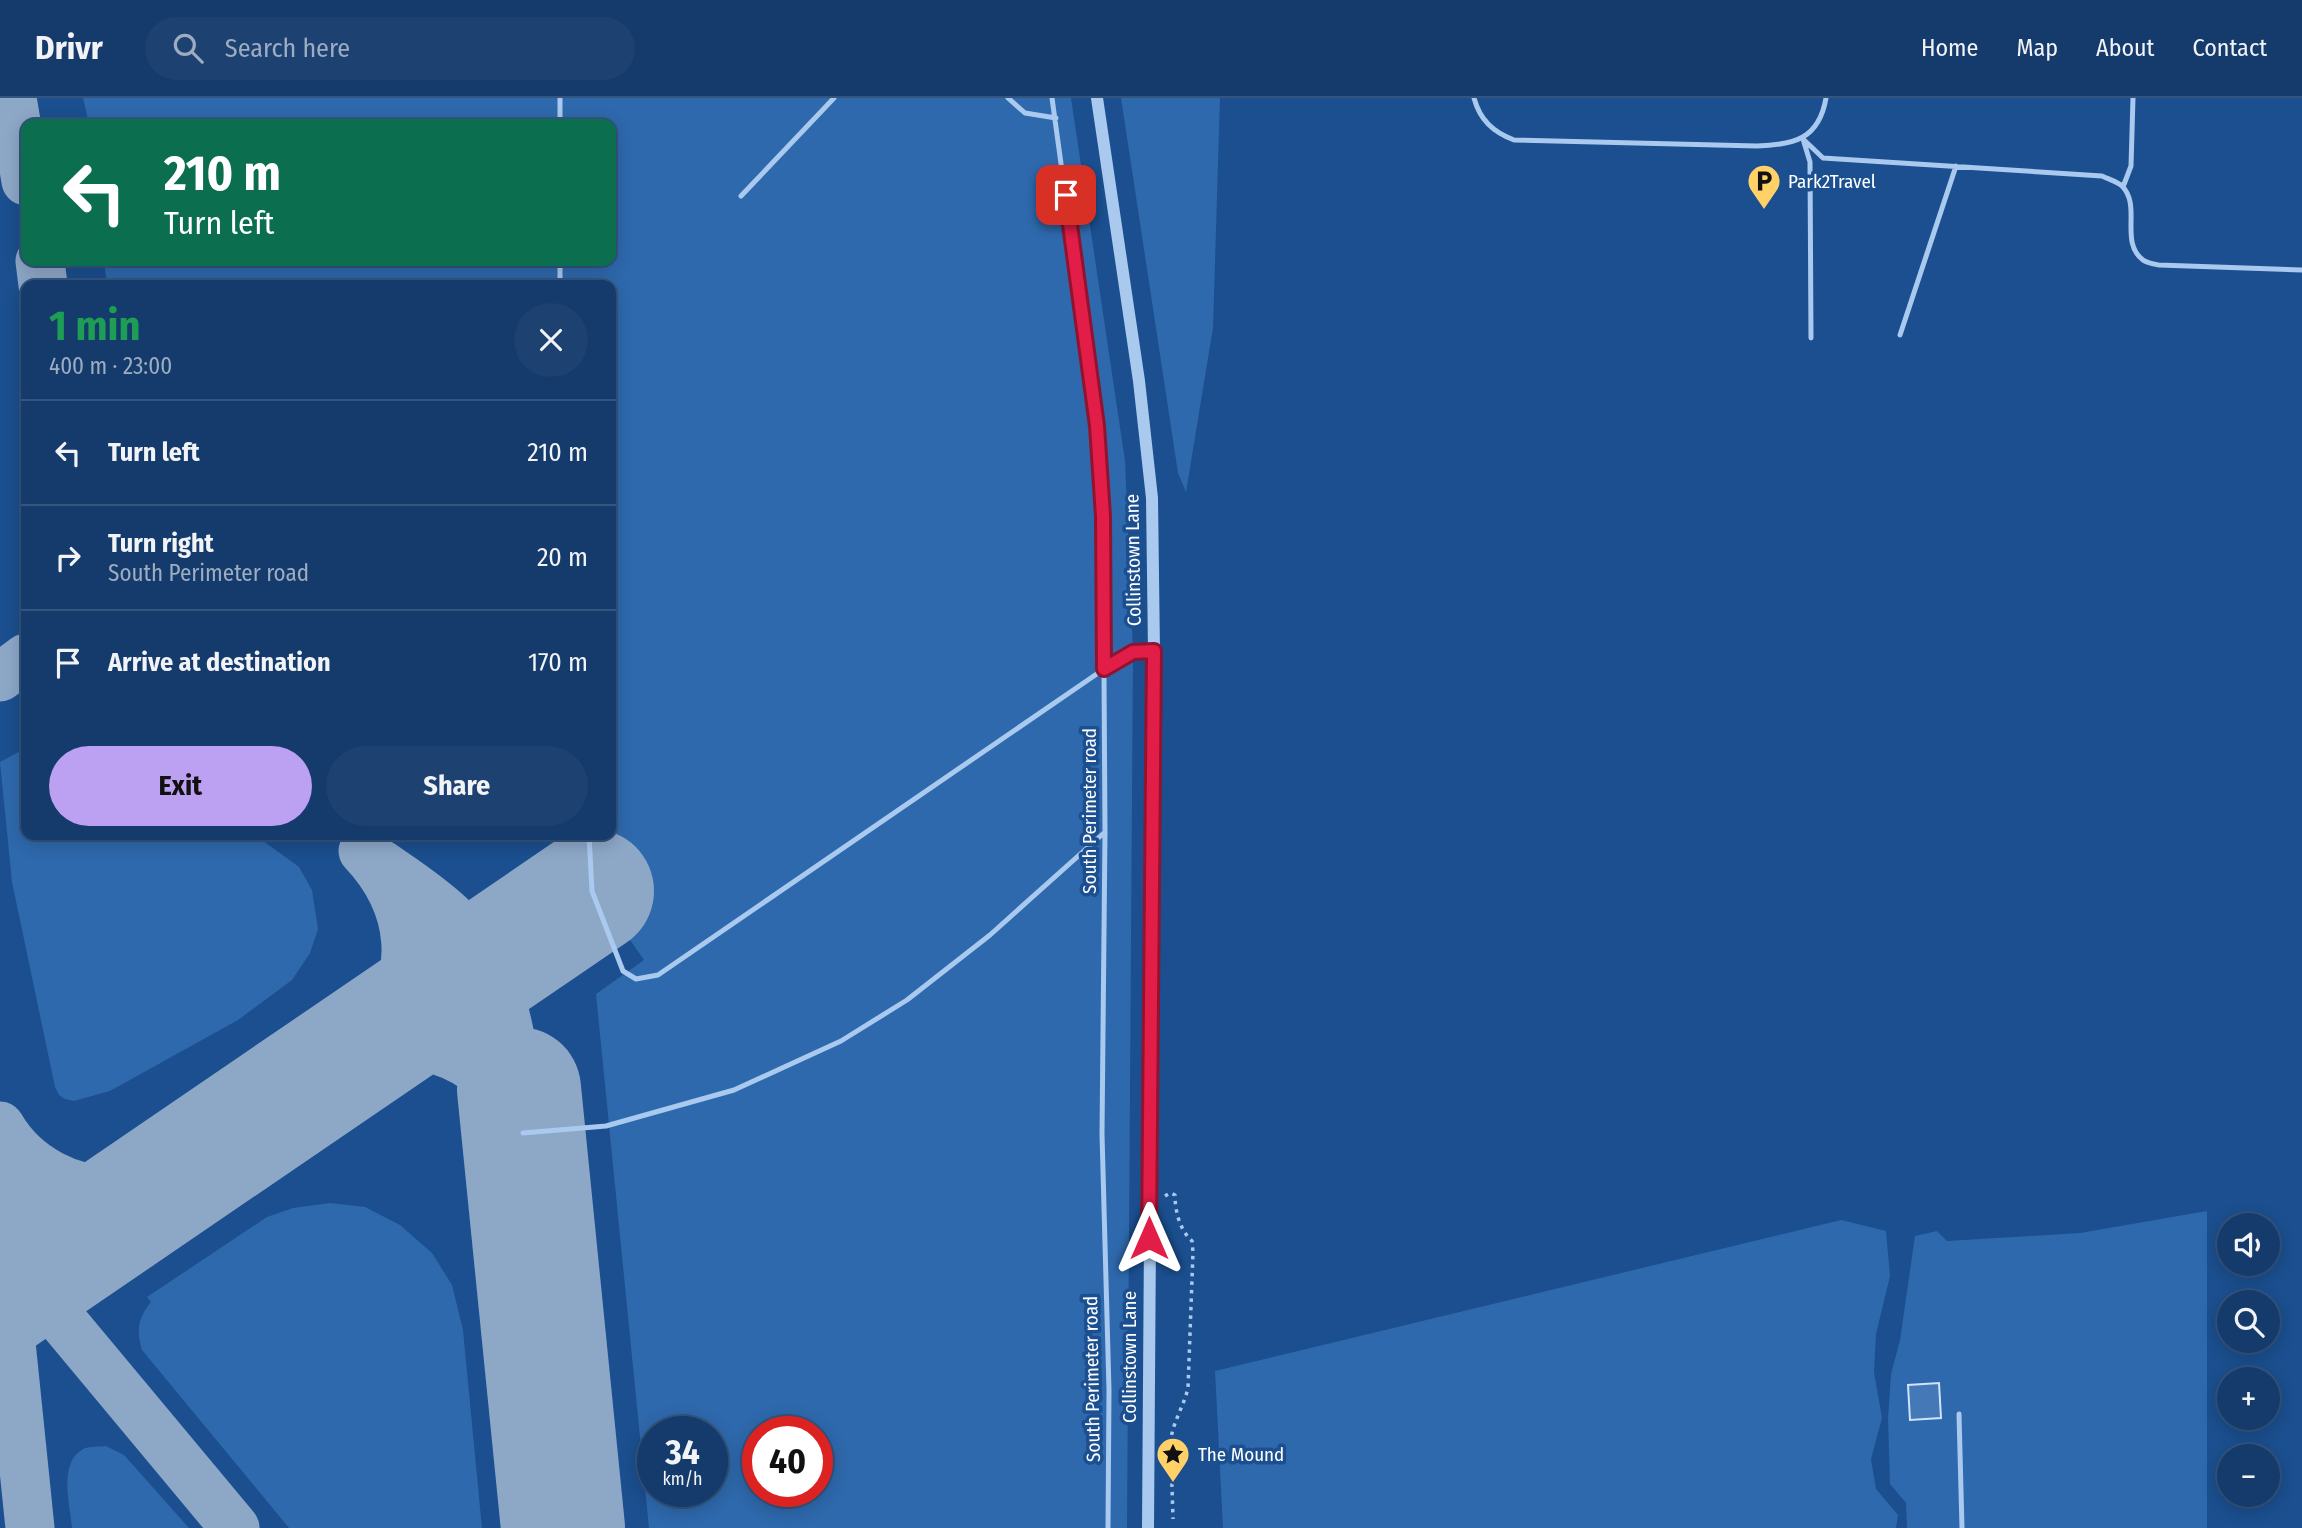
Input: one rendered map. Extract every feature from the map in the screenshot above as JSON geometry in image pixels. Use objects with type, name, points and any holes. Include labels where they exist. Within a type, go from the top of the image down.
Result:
[{"type":"street","name":"Collinstown Lane","points":[[1097,98],[1139,381],[1152,498],[1154,651],[1148,1528]]},
{"type":"lane","points":[[560,98],[560,119]]},
{"type":"lane","points":[[741,197],[834,98]]},
{"type":"lane","points":[[1009,98],[1025,113],[1055,118]]},
{"type":"lane","name":"South Perimeter road","points":[[1052,98],[1097,426],[1103,516],[1105,832],[1102,1133],[1109,1390],[1108,1528]]},
{"type":"lane","points":[[1474,98],[1487,124],[1514,140],[1757,146],[1787,144],[1803,139],[1820,116],[1826,98]]},
{"type":"lane","points":[[2123,187],[2131,166],[2133,98]]},
{"type":"lane","points":[[1803,139],[1824,158],[2102,176],[2123,187],[2131,205],[2130,230],[2133,247],[2143,260],[2159,265],[2302,270]]},
{"type":"lane","points":[[1803,139],[1810,162],[1811,338]]},
{"type":"lane","points":[[1900,335],[1956,166]]},
{"type":"lane","points":[[589,840],[592,891],[623,971],[636,979],[658,975],[1104,669],[1133,652],[1154,651]]},
{"type":"lane","points":[[523,1133],[606,1126],[734,1090],[841,1041],[907,1000],[990,936],[1105,832]]},
{"type":"lane","points":[[1959,1414],[1962,1528]]},
{"type":"path","points":[[1159,1201],[1167,1194],[1175,1195],[1177,1214],[1183,1232],[1192,1241],[1193,1252],[1188,1388],[1185,1402],[1176,1416],[1170,1449],[1173,1476],[1172,1519]]},
{"type":"path","points":[[1148,1447],[1157,1445],[1159,1449],[1170,1449]]},
{"type":"shaded area","points":[[83,98],[1071,98],[1125,461],[1133,652],[1127,1528],[649,1528],[647,1507],[728,1507],[728,1416],[638,1416],[596,994],[644,960],[560,840],[616,840],[616,280],[106,280],[105,266],[616,266],[616,119],[88,119]]},
{"type":"shaded area","points":[[1121,98],[1220,98],[1213,328],[1186,492],[1178,473]]},
{"type":"shaded area","points":[[21,751],[21,840],[262,840],[299,867],[312,890],[318,929],[310,953],[292,980],[238,1020],[110,1091],[74,1101],[59,1095],[55,1087],[12,882],[0,762]]},
{"type":"shaded area","points":[[330,1203],[365,1207],[400,1225],[432,1253],[452,1285],[463,1330],[482,1528],[289,1528],[142,1350],[139,1330],[143,1313],[151,1302],[147,1297],[267,1217],[293,1208]]},
{"type":"shaded area","points":[[2207,1211],[2207,1528],[1907,1528],[1906,1503],[1890,1484],[1888,1419],[1891,1374],[1900,1340],[1915,1236],[1937,1231],[1947,1241],[2080,1233]]},
{"type":"shaded area","points":[[1841,1220],[1886,1231],[1890,1276],[1876,1334],[1874,1372],[1882,1418],[1871,1459],[1876,1489],[1898,1515],[1896,1528],[1223,1528],[1215,1371]]},
{"type":"shaded area","points":[[106,1446],[124,1455],[189,1528],[72,1528],[67,1485],[70,1464],[75,1455],[83,1449]]},
{"type":"building","points":[[1939,1383],[1941,1418],[1910,1420],[1908,1385]]},
{"type":"taxiway","points":[[12,98],[21,151]]},
{"type":"taxiway","points":[[41,266],[42,280]]},
{"type":"taxiway","points":[[0,677],[21,662]]},
{"type":"taxiway","points":[[0,1126],[22,1154],[51,1175],[67,1182],[102,1190],[138,1187],[156,1181],[194,1161],[332,1066],[369,1035],[387,1013],[399,990],[405,966],[406,942],[402,918],[393,894],[363,851]]},
{"type":"taxiway","points":[[381,864],[450,916],[480,953],[500,996],[519,1089]]},
{"type":"taxiway","points":[[346,1059],[375,1048],[393,1045],[423,1047],[452,1055],[478,1070],[499,1091],[524,1140]]},
{"type":"taxiway","points":[[0,1174],[15,1221],[40,1275]]},
{"type":"taxiway","points":[[0,1207],[32,1216],[66,1218],[100,1214],[131,1201]]},
{"type":"taxiway","points":[[1,1245],[30,1528]]},
{"type":"taxiway","points":[[0,1246],[235,1528]]},
{"type":"runway","points":[[0,1295],[592,891]]},
{"type":"runway","points":[[519,1089],[563,1528]]},
{"type":"place","name":"Park2Travel","points":[[1764,211]]},
{"type":"place","name":"The Mound","points":[[1173,1484]]},
{"type":"route","points":[[1066,195],[1097,426],[1103,516],[1104,669],[1133,652],[1154,651],[1149,1238]]}]
